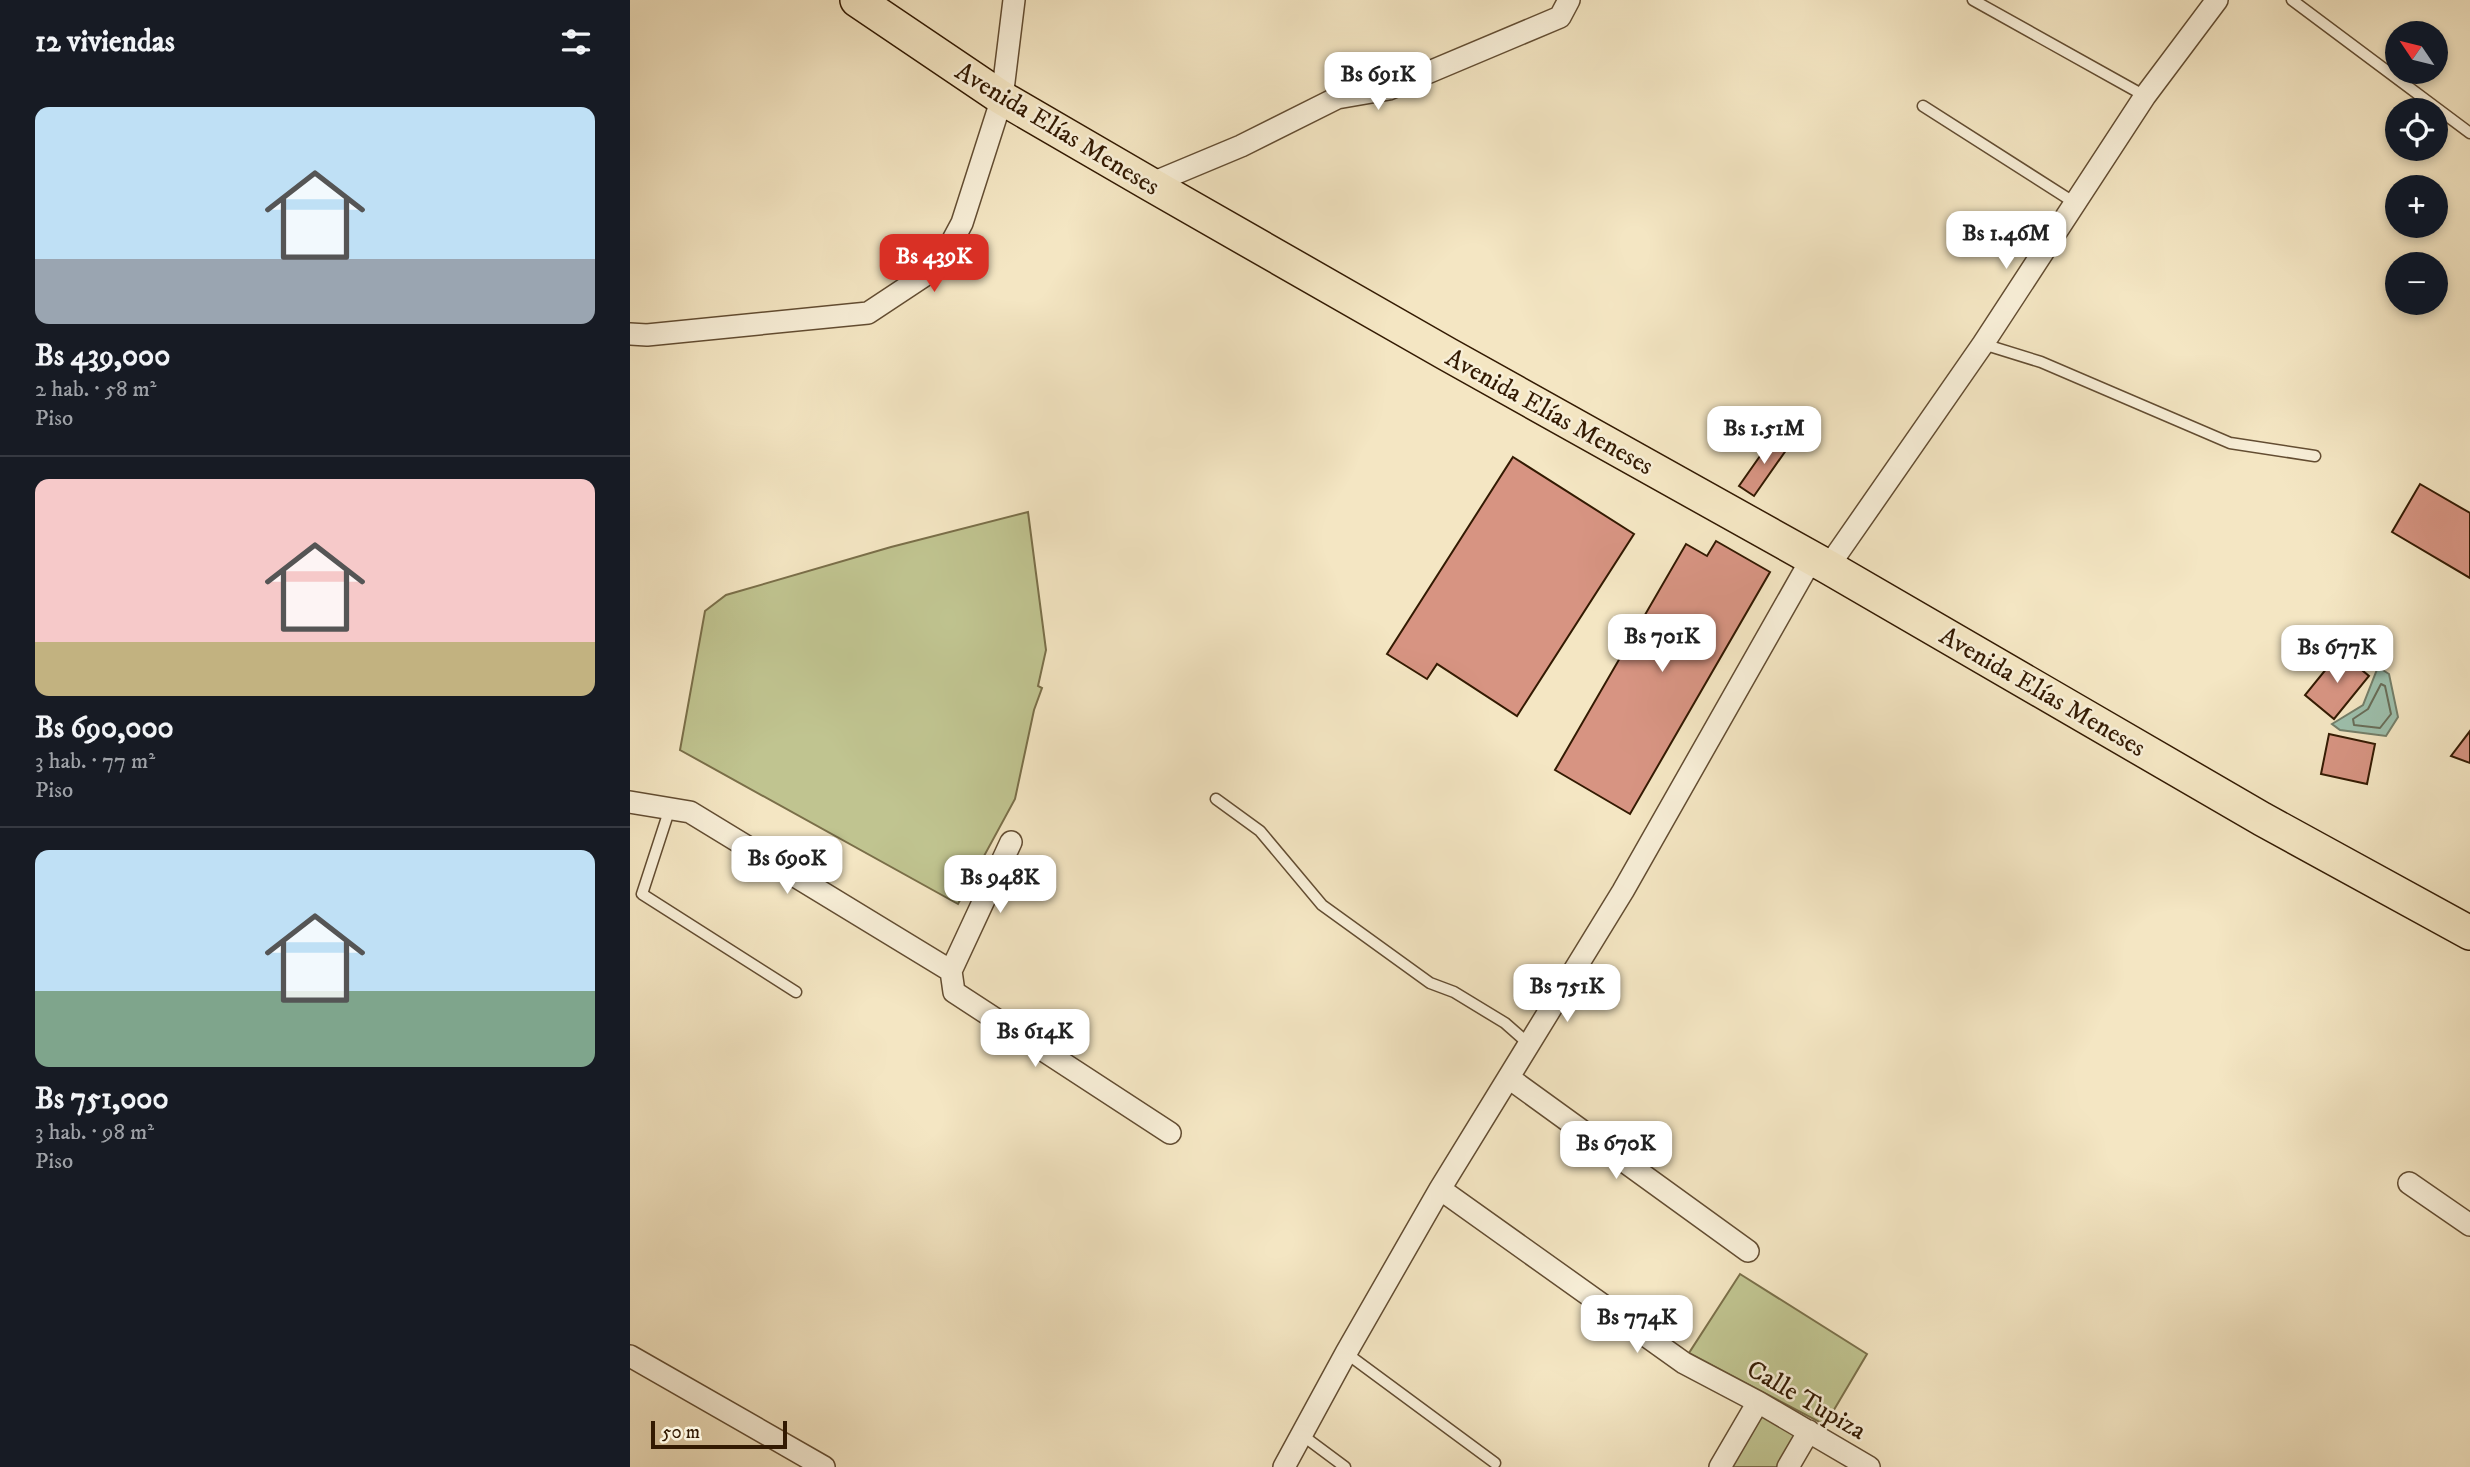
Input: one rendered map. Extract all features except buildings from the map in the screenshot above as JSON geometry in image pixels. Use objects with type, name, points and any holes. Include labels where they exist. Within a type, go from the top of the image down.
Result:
[{"type":"main road","name":"Avenida Elías Meneses","points":[[857,0],[1002,98],[1150,184],[1447,354],[1820,562],[2262,818],[2470,933]]},
{"type":"street","points":[[630,334],[647,335],[868,313],[939,266],[962,223],[1002,98],[1014,0]]},
{"type":"street","points":[[1150,184],[1241,146],[1337,98],[1389,89],[1560,18],[1569,0]]},
{"type":"street","points":[[1284,1467],[1440,1189],[1530,1045],[1820,562],[1983,344],[2145,96],[2217,0]]},
{"type":"street","points":[[630,803],[690,813],[951,971]]},
{"type":"street","points":[[1011,842],[951,971],[954,992],[1170,1133]]},
{"type":"street","points":[[1509,1078],[1748,1251]]},
{"type":"street","points":[[2409,1184],[2470,1225]]},
{"type":"street","name":"Calle Tupiza","points":[[1440,1189],[1684,1363],[1758,1402],[1869,1467]]},
{"type":"street","points":[[630,1356],[824,1467]]},
{"type":"street","points":[[1720,1467],[1758,1402]]},
{"type":"street","points":[[1788,1467],[1809,1432]]},
{"type":"lane","points":[[1973,0],[2145,96]]},
{"type":"lane","points":[[2292,0],[2470,133]]},
{"type":"lane","points":[[1923,106],[2075,203]]},
{"type":"lane","points":[[1983,344],[2041,362],[2230,443],[2315,456]]},
{"type":"lane","points":[[1216,799],[1260,831],[1322,905],[1430,983],[1454,992],[1505,1023],[1530,1045]]},
{"type":"lane","points":[[670,808],[642,894],[796,992]]},
{"type":"lane","points":[[1346,1353],[1496,1463]]},
{"type":"lane","points":[[1302,1435],[1346,1467]]},
{"type":"shaded area","points":[[1028,512],[1046,650],[1038,686],[1042,688],[1034,710],[1015,799],[958,904],[680,750],[705,611],[726,595],[891,547]]},
{"type":"shaded area","points":[[1740,1274],[1867,1354],[1825,1425],[1689,1353]]},
{"type":"shaded area","points":[[1760,1417],[1765,1417],[1794,1435],[1794,1441],[1779,1467],[1728,1467]]},
{"type":"water","points":[[2378,667],[2389,674],[2398,717],[2386,736],[2340,730],[2332,724],[2363,705]]}]
